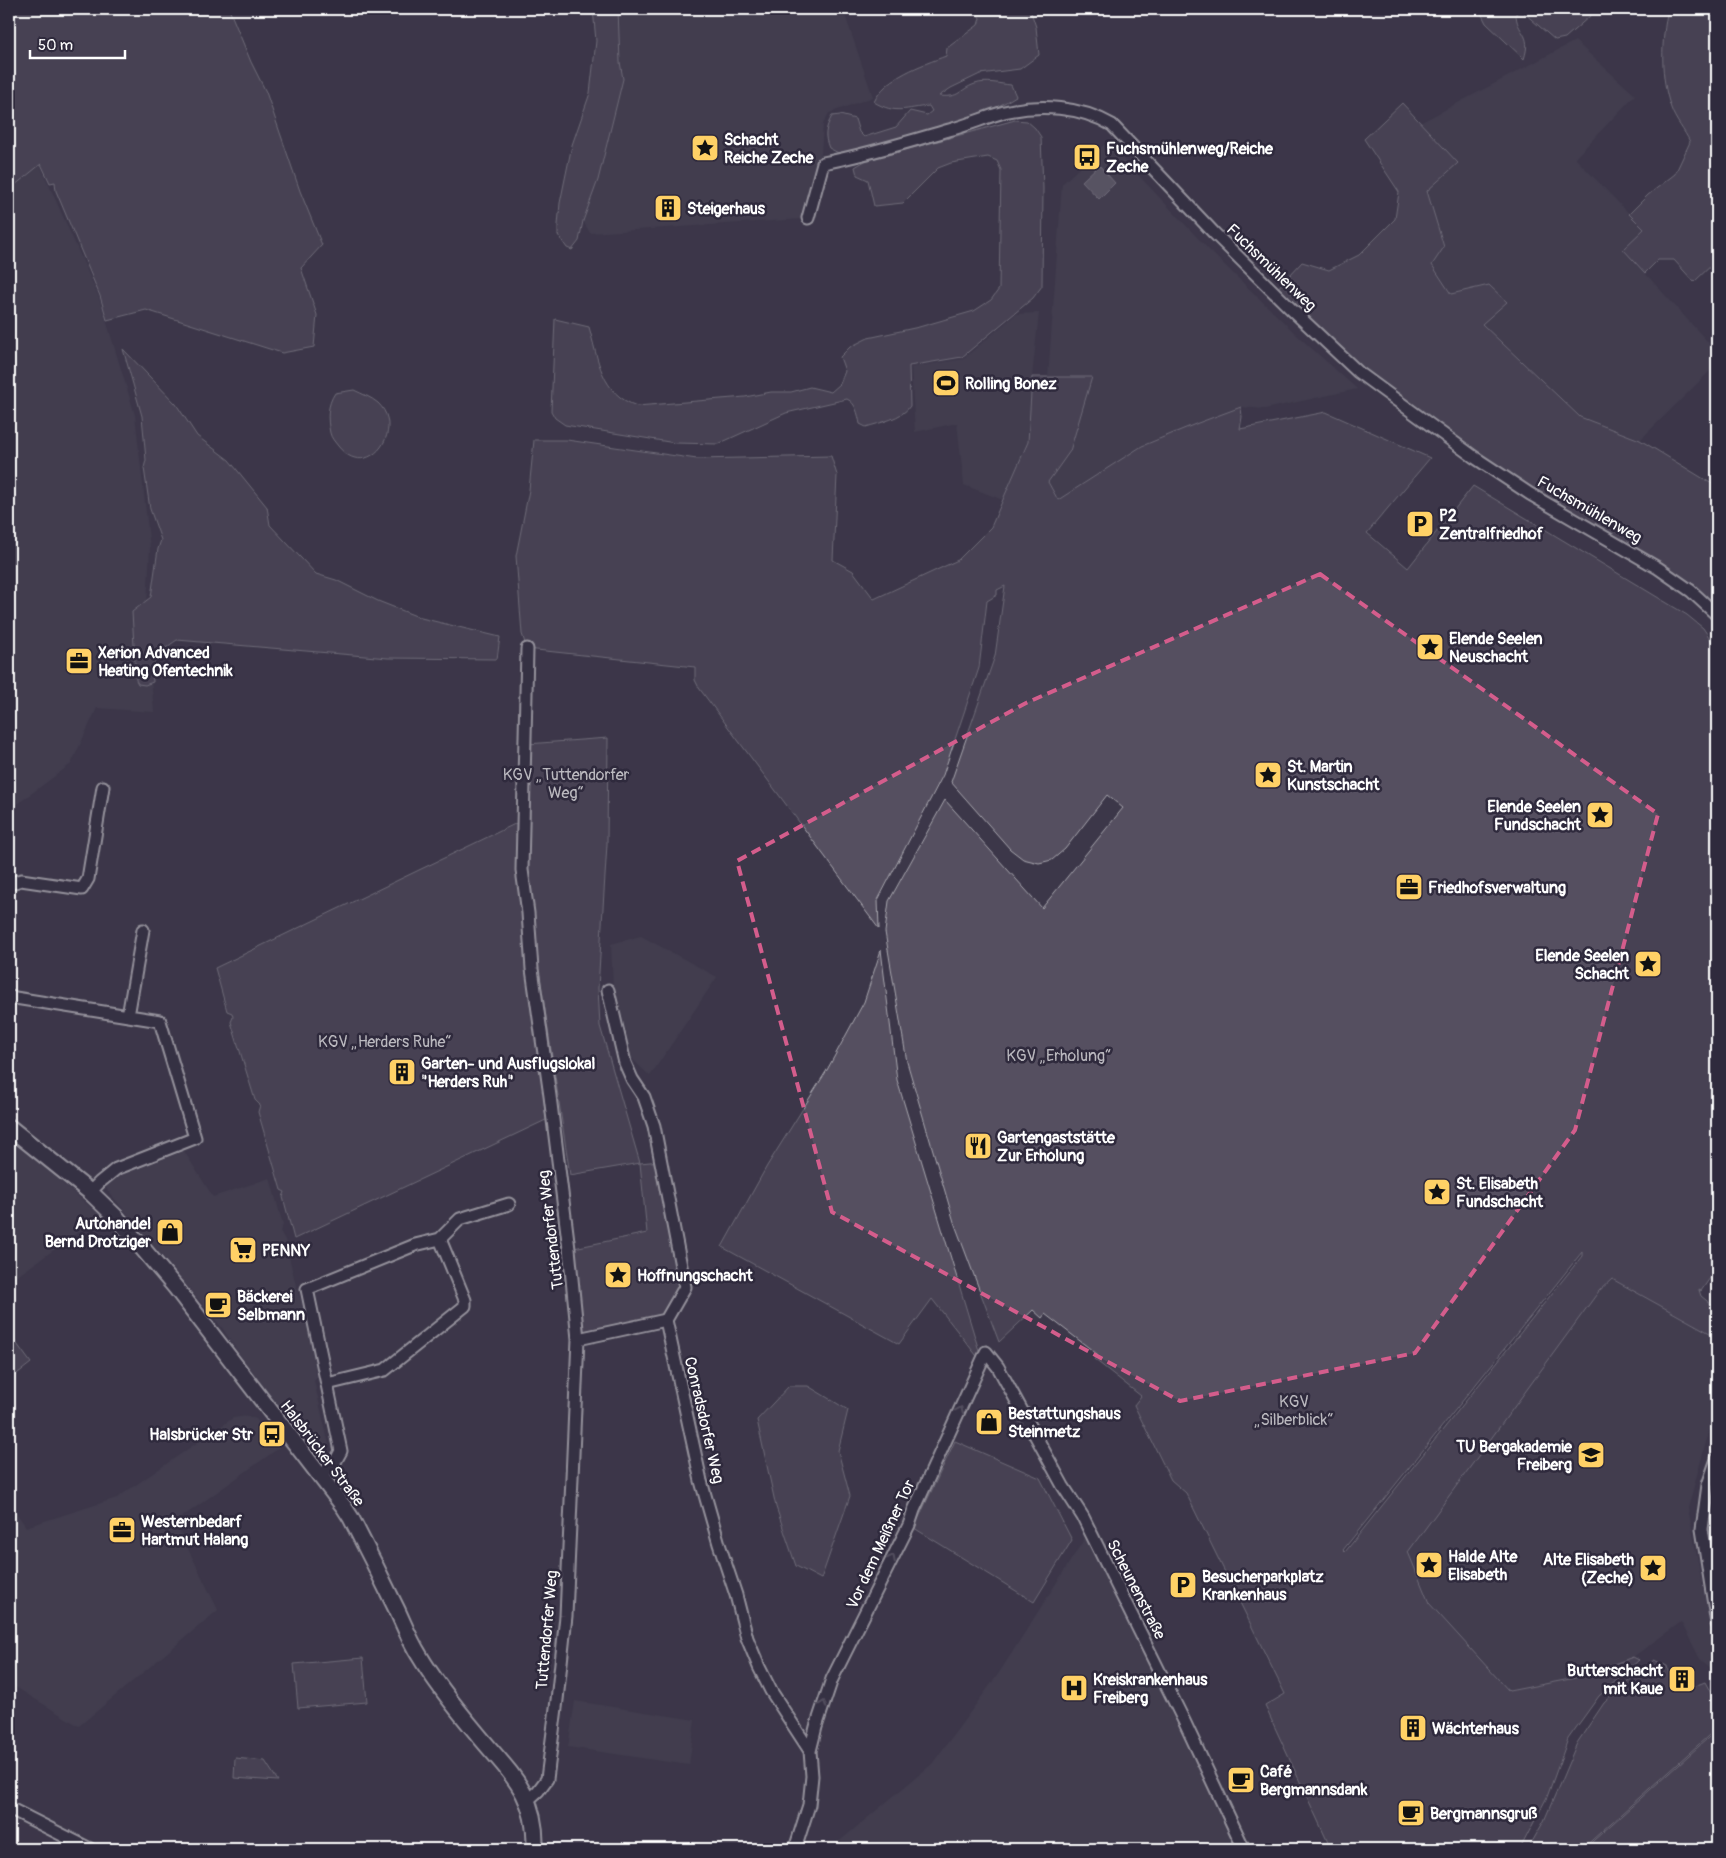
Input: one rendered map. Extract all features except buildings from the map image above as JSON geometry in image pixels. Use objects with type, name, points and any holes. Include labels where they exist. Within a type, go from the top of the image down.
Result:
[{"type":"main road","name":"Halsbrücker Straße","points":[[9,1126],[90,1192],[118,1218],[176,1288],[351,1518],[418,1653],[431,1675],[476,1732],[513,1774],[528,1800],[534,1823],[535,1849]]},
{"type":"street","name":"Fuchsmühlenweg","points":[[808,218],[823,163],[850,158],[1005,112],[1040,108],[1065,108],[1100,118],[1112,125],[1214,233],[1358,372],[1474,457],[1530,494],[1658,568],[1691,591],[1717,615]]},
{"type":"street","name":"Tuttendorfer Weg","points":[[527,649],[522,870],[528,913],[532,969],[550,1096],[578,1339],[566,1616],[557,1700],[547,1779],[538,1792],[528,1800]]},
{"type":"street","points":[[9,884],[21,880],[82,889],[88,879],[103,787]]},
{"type":"street","points":[[128,1016],[143,930]]},
{"type":"street","points":[[578,1339],[666,1320],[685,1287],[654,1126],[644,1097],[624,1063],[608,990]]},
{"type":"street","points":[[9,997],[160,1021],[195,1138],[116,1169],[90,1192]]},
{"type":"street","points":[[320,1476],[335,1462],[341,1451],[307,1289],[414,1245],[440,1239],[460,1219],[510,1204]]},
{"type":"street","points":[[327,1384],[385,1370],[464,1306],[465,1300],[440,1239]]},
{"type":"street","name":"Conradsdorfer Weg","points":[[666,1320],[701,1481],[736,1594],[747,1638],[759,1667],[772,1691],[810,1751],[812,1776],[809,1806],[795,1849]]},
{"type":"street","name":"Vor dem Meißner Tor","points":[[810,1751],[816,1726],[832,1679],[909,1525],[914,1510],[986,1352]]},
{"type":"street","name":"Scheunenstraße","points":[[986,1352],[998,1367],[1059,1478],[1083,1517],[1184,1721],[1244,1849]]},
{"type":"street","points":[[1717,1459],[1708,1485],[1702,1529],[1717,1624]]},
{"type":"street","points":[[9,1808],[90,1849]]},
{"type":"highlighted area","points":[[1320,574],[1658,814],[1575,1130],[1415,1353],[1180,1401],[832,1212],[737,861],[1026,703]]},
{"type":"shaded area","points":[[618,9],[848,9],[845,15],[873,97],[829,113],[823,124],[821,154],[802,219],[590,233],[583,221],[598,180],[623,79],[620,62]]},
{"type":"shaded area","points":[[1575,41],[1635,95],[1575,158],[1644,229],[1623,249],[1717,352],[1717,364],[1640,440],[1580,417],[1482,324],[1506,302],[1489,285],[1451,294],[1432,265],[1444,246],[1427,191],[1420,123]]},
{"type":"shaded area","points":[[1107,142],[1211,252],[1300,338],[1357,389],[1265,409],[1241,407],[1142,446],[1058,500],[1047,482],[1070,451],[1091,377],[1048,378],[1062,184]]},
{"type":"shaded area","points":[[40,165],[99,297],[135,415],[150,548],[146,623],[154,712],[97,708],[71,764],[16,805],[9,804],[9,191]]},
{"type":"shaded area","points":[[1099,165],[1115,183],[1099,199],[1082,181]]},
{"type":"shaded area","points":[[1039,313],[1032,377],[1028,442],[1003,500],[964,485],[957,423],[915,432],[911,367],[963,359],[1016,314]]},
{"type":"shaded area","points":[[641,936],[717,977],[650,1076],[627,1054],[613,988],[611,944]]},
{"type":"shaded area","points":[[9,1137],[101,1216],[9,1282]]},
{"type":"shaded area","points":[[184,1151],[213,1197],[270,1178],[283,1225],[280,1231],[285,1240],[297,1290],[306,1312],[317,1377],[314,1381],[329,1445],[326,1453],[319,1456],[310,1449],[252,1374],[223,1329],[106,1187],[108,1180]]},
{"type":"shaded area","name":"TU Bergakademie Freiberg","points":[[1612,1279],[1717,1337],[1717,1402],[1688,1508],[1717,1663],[1717,1673],[1700,1659],[1681,1622],[1633,1657],[1575,1678],[1509,1691],[1429,1603],[1408,1552],[1599,1291]]},
{"type":"shaded area","points":[[247,1416],[256,1419],[279,1448],[175,1522],[218,1610],[79,1726],[9,1683],[9,1502],[26,1527],[117,1498],[233,1418]]},
{"type":"shaded area","name":"Kreiskrankenhaus Freiberg","points":[[1085,1538],[1135,1635],[1237,1849],[820,1849],[841,1840],[932,1764],[999,1673]]},
{"type":"shaded area","points":[[575,1701],[695,1720],[689,1765],[568,1747]]},
{"type":"green space","points":[[9,9],[229,9],[266,92],[300,191],[322,245],[301,268],[317,315],[314,347],[282,353],[146,310],[107,320],[100,296],[56,191],[55,182],[50,183],[41,164],[9,190]]},
{"type":"green space","points":[[593,9],[618,9],[620,62],[623,79],[598,180],[583,221],[579,241],[572,250],[567,248],[558,235],[558,225],[560,203],[572,145],[590,93],[596,41]]},
{"type":"green space","points":[[975,9],[1030,9],[1036,27],[1039,55],[1020,69],[980,74],[939,96],[956,95],[969,86],[988,82],[1011,85],[1016,96],[976,116],[932,132],[842,155],[829,148],[826,132],[832,116],[840,115],[855,119],[859,132],[864,137],[896,127],[910,111],[927,115],[932,111],[929,106],[895,110],[874,102],[879,93],[895,79],[946,56],[947,48],[978,25],[980,18]]},
{"type":"green space","points":[[1479,9],[1598,9],[1565,38],[1555,40],[1523,12],[1516,13],[1527,43],[1524,59],[1486,23]]},
{"type":"green space","points":[[1668,9],[1717,9],[1717,260],[1694,282],[1674,260],[1658,260],[1645,273],[1623,249],[1644,229],[1629,214],[1648,195],[1675,174],[1690,142],[1673,112],[1665,84],[1663,46]]},
{"type":"green space","points":[[1402,103],[1458,163],[1427,191],[1444,247],[1432,265],[1451,294],[1489,285],[1507,302],[1482,324],[1580,417],[1640,440],[1717,487],[1717,615],[1706,604],[1530,494],[1358,372],[1274,292],[1302,262],[1329,270],[1359,255],[1395,219],[1399,192],[1364,139]]},
{"type":"green space","points":[[1015,120],[1027,121],[1041,137],[1043,188],[1042,286],[1033,298],[962,357],[909,366],[910,406],[902,414],[866,427],[860,424],[855,406],[847,399],[786,413],[718,444],[675,443],[565,425],[555,418],[551,411],[555,319],[589,327],[599,363],[608,384],[625,400],[637,406],[745,397],[771,392],[791,392],[810,387],[831,392],[840,384],[845,371],[840,357],[850,347],[868,338],[919,327],[974,311],[991,300],[999,289],[1001,170],[997,161],[988,157],[951,163],[938,168],[903,203],[874,206],[868,180],[857,175],[855,167],[865,161]]},
{"type":"green space","points":[[123,349],[176,404],[197,436],[229,460],[267,507],[270,525],[316,574],[336,580],[378,601],[421,618],[500,637],[497,659],[388,658],[177,640],[161,652],[155,662],[153,682],[145,685],[138,684],[136,680],[132,612],[151,597],[161,540],[150,509],[144,468],[146,460],[142,416]]},
{"type":"green space","points":[[1032,377],[1092,377],[1070,451],[1048,482],[1058,500],[1142,446],[1241,407],[1240,429],[1326,412],[1430,458],[1367,533],[1408,568],[1473,486],[1687,615],[1703,628],[1717,649],[1717,1268],[1701,1291],[1699,1290],[1701,1296],[1717,1309],[1717,1337],[1612,1279],[1599,1291],[1408,1552],[1429,1603],[1509,1691],[1575,1678],[1633,1657],[1639,1660],[1599,1696],[1568,1739],[1547,1797],[1520,1849],[1331,1849],[1265,1706],[1285,1694],[1186,1493],[1171,1480],[1134,1405],[1141,1396],[1094,1359],[1097,1354],[1045,1314],[1042,1318],[1033,1310],[999,1342],[954,1222],[907,1062],[885,932],[889,901],[945,800],[1042,908],[1123,808],[1107,795],[1065,849],[1052,860],[1039,863],[1023,859],[1010,849],[951,782],[995,656],[1005,586],[997,590],[997,595],[987,601],[979,668],[943,775],[878,900],[879,929],[699,688],[695,680],[695,667],[527,649],[522,634],[516,556],[529,490],[534,440],[567,440],[697,459],[831,456],[837,475],[833,560],[853,571],[874,599],[958,560],[991,527],[1028,442]],"holes":[[[1582,1252],[1582,1256],[1345,1552],[1343,1550]]]},
{"type":"green space","points":[[354,390],[378,403],[386,414],[388,426],[386,438],[380,448],[371,456],[361,459],[349,456],[338,446],[333,440],[328,422],[329,407],[335,393]]},
{"type":"green space","name":"KGV „Tuttendorfer Weg“","points":[[608,738],[607,844],[598,988],[600,1026],[640,1163],[570,1175],[530,911],[525,789],[527,744]]},
{"type":"green space","name":"KGV „Herders Ruhe“","points":[[519,822],[550,1118],[294,1239],[283,1197],[285,1192],[281,1190],[258,1112],[260,1105],[255,1100],[231,1022],[232,1013],[227,1011],[215,968]]},
{"type":"green space","points":[[881,950],[897,1080],[980,1354],[980,1360],[932,1299],[899,1344],[722,1247],[767,1166],[827,1070],[864,1002]]},
{"type":"green space","points":[[660,1161],[685,1287],[666,1320],[578,1339],[569,1249],[647,1233],[640,1163]]},
{"type":"green space","points":[[9,1333],[31,1363],[9,1380]]},
{"type":"green space","points":[[789,1386],[808,1386],[848,1410],[838,1451],[850,1496],[821,1579],[796,1566],[776,1507],[757,1420]]},
{"type":"green space","points":[[955,1441],[1040,1478],[1072,1540],[1034,1602],[914,1528]]},
{"type":"green space","points":[[363,1658],[367,1702],[298,1708],[294,1664]]},
{"type":"green space","points":[[1654,1660],[1667,1666],[1671,1681],[1684,1690],[1705,1682],[1717,1704],[1717,1728],[1582,1849],[1528,1849],[1544,1821],[1577,1743],[1604,1703],[1633,1676]]},
{"type":"green space","points":[[1717,1730],[1717,1849],[1584,1849]]},
{"type":"green space","points":[[235,1758],[265,1761],[278,1781],[234,1778]]},
{"type":"place","name":"Schacht Reiche Zeche","points":[[705,148]]},
{"type":"place","name":"Fuchsmühlenweg/Reiche Zeche","points":[[1087,157]]},
{"type":"place","name":"Steigerhaus","points":[[668,208]]},
{"type":"place","name":"Rolling Bonez","points":[[946,383]]},
{"type":"place","name":"P2 Zentralfriedhof","points":[[1420,524]]},
{"type":"place","name":"Elende Seelen Neuschacht","points":[[1430,647]]},
{"type":"place","name":"Xerion Advanced Heating Ofentechnik","points":[[79,661]]},
{"type":"place","name":"St. Martin Kunstschacht","points":[[1268,775]]},
{"type":"place","name":"Elende Seelen Fundschacht","points":[[1600,815]]},
{"type":"place","name":"Friedhofsverwaltung","points":[[1409,887]]},
{"type":"place","name":"Elende Seelen Schacht","points":[[1648,964]]},
{"type":"place","name":"Garten- und Ausflugslokal \"Herders Ruh\"","points":[[402,1072]]},
{"type":"place","name":"Gartengaststätte Zur Erholung","points":[[978,1146]]},
{"type":"place","name":"St. Elisabeth Fundschacht","points":[[1437,1192]]},
{"type":"place","name":"Autohandel Bernd Drotziger","points":[[170,1232]]},
{"type":"place","name":"PENNY","points":[[243,1250]]},
{"type":"place","name":"Hoffnungschacht","points":[[618,1275]]},
{"type":"place","name":"Bäckerei Selbmann","points":[[218,1305]]},
{"type":"place","name":"Bestattungshaus Steinmetz","points":[[989,1422]]},
{"type":"place","name":"Halsbrücker Str","points":[[272,1434]]},
{"type":"place","name":"TU Bergakademie Freiberg","points":[[1591,1455]]},
{"type":"place","name":"Westernbedarf Hartmut Halang","points":[[122,1530]]},
{"type":"place","name":"Halde Alte Elisabeth","points":[[1429,1565]]},
{"type":"place","name":"Alte Elisabeth (Zeche)","points":[[1653,1568]]},
{"type":"place","name":"Besucherparkplatz Krankenhaus","points":[[1183,1585]]},
{"type":"place","name":"Butterschacht mit Kaue","points":[[1682,1679]]},
{"type":"place","name":"Kreiskrankenhaus Freiberg","points":[[1074,1688]]},
{"type":"place","name":"Wächterhaus","points":[[1413,1728]]},
{"type":"place","name":"Café Bergmannsdank","points":[[1241,1780]]},
{"type":"place","name":"Bergmannsgruß","points":[[1411,1813]]},
{"type":"park label","name":"KGV „Erholung“","points":[[1059,1055]]},
{"type":"park label","name":"KGV „Silberblick“","points":[[1294,1410]]}]
